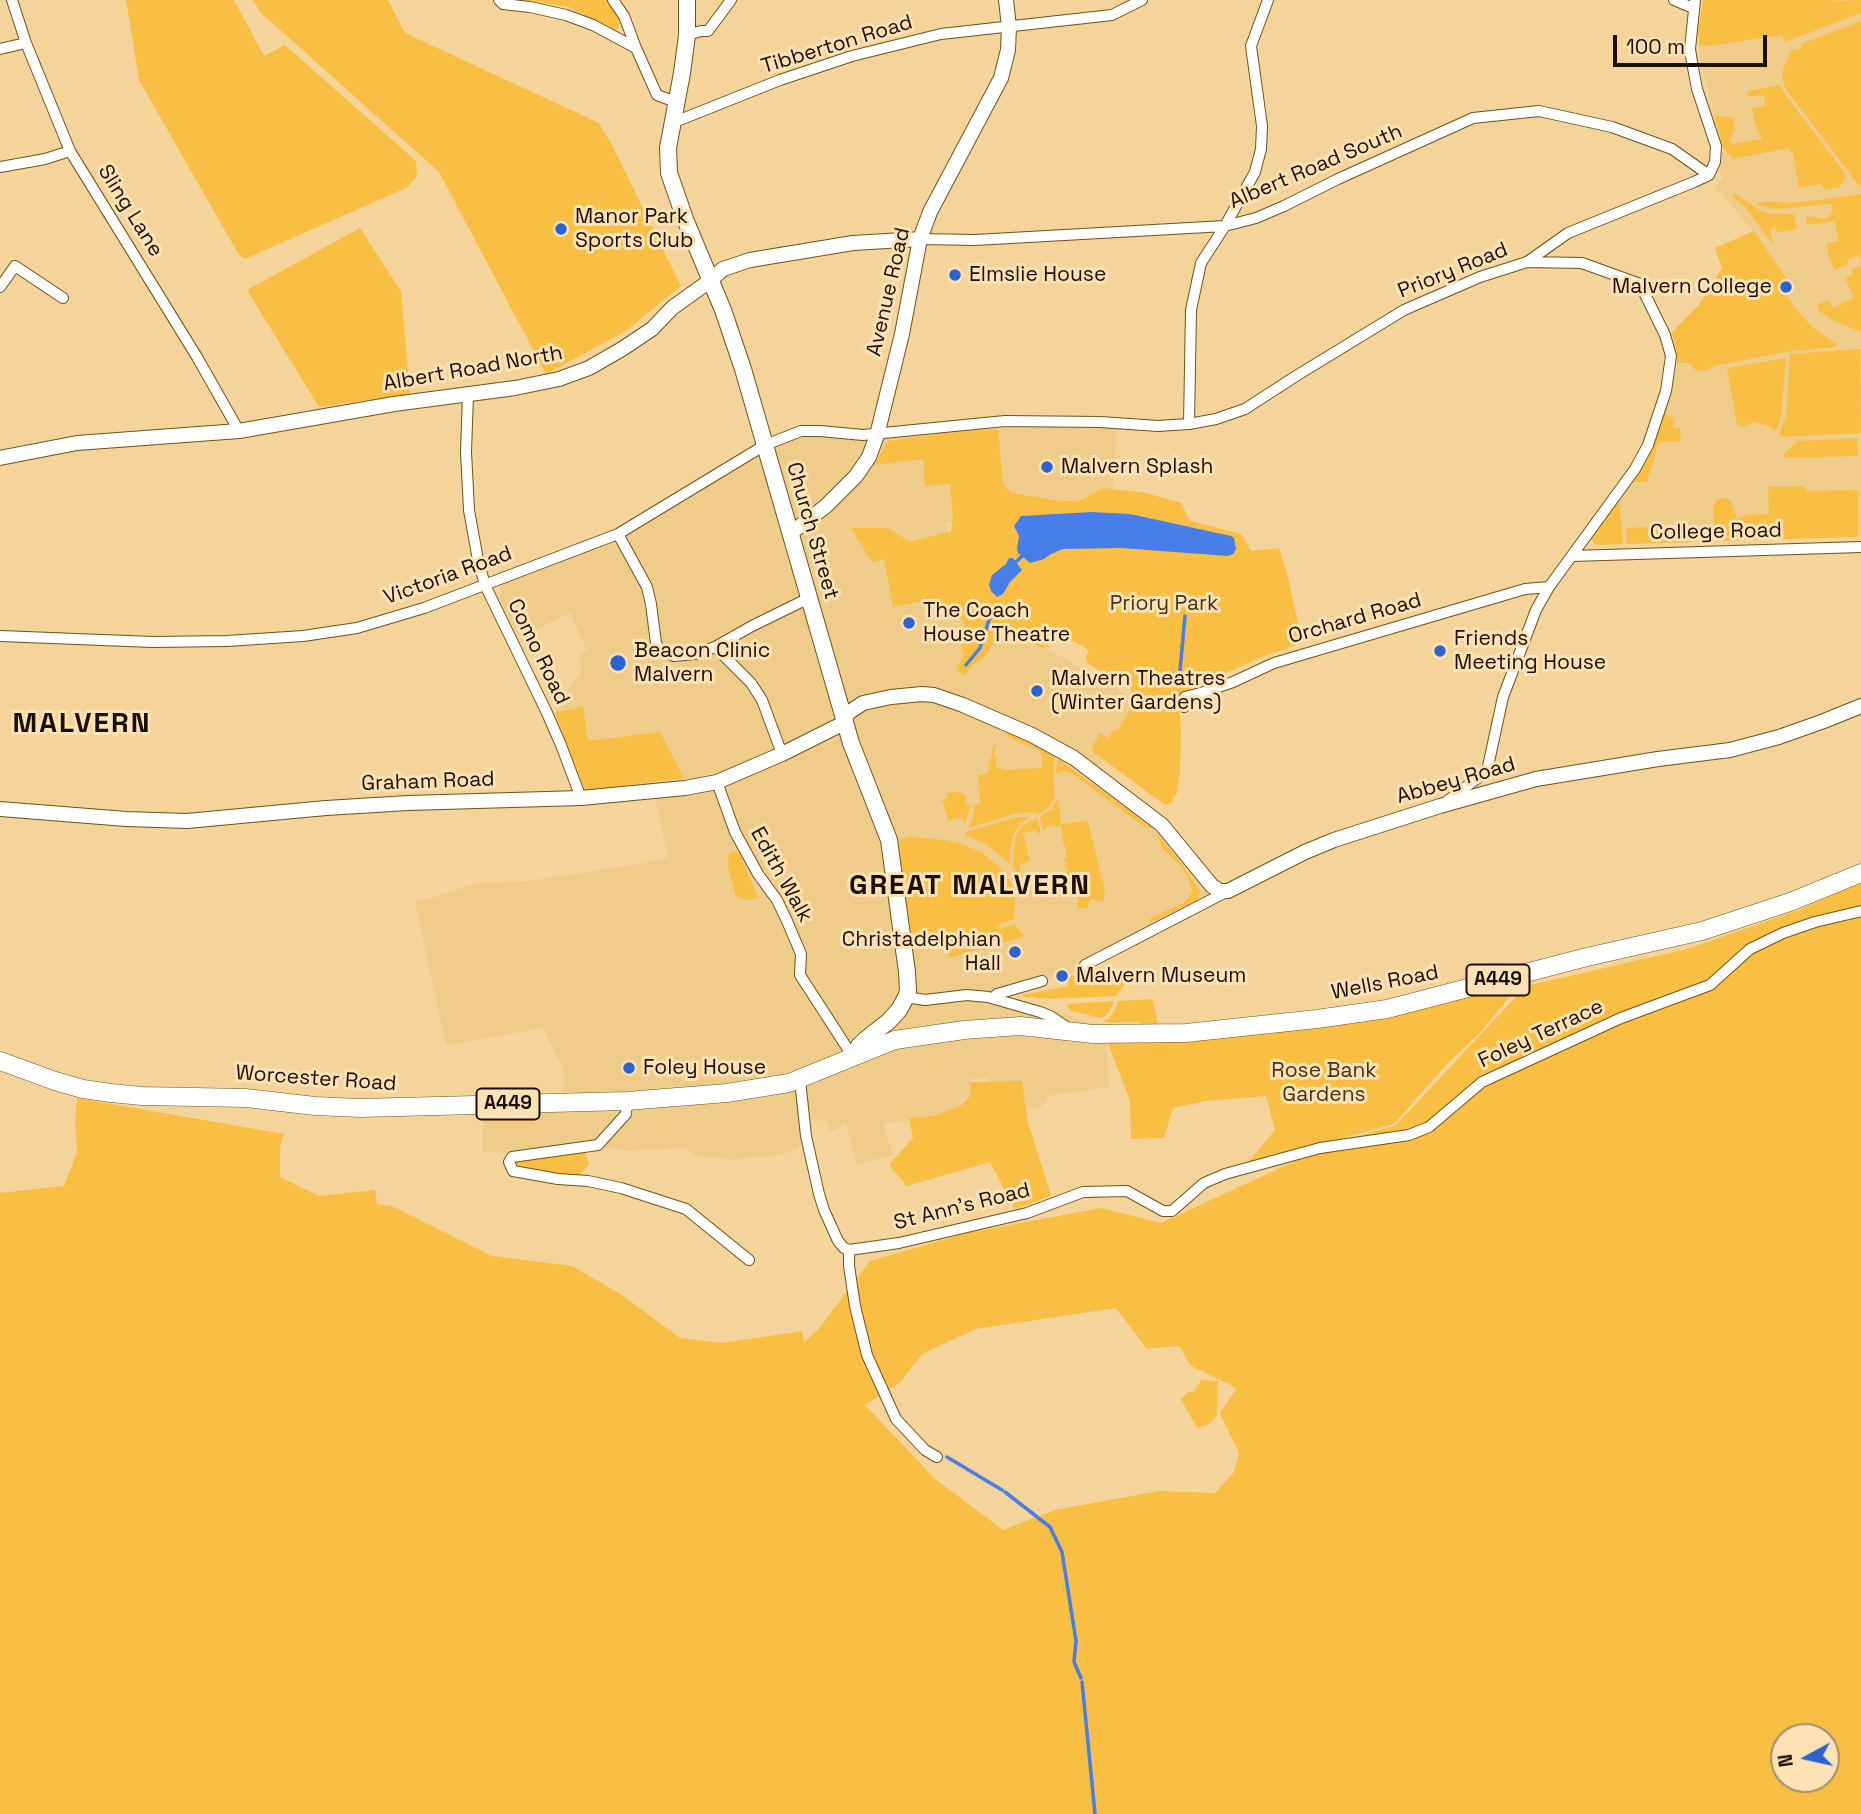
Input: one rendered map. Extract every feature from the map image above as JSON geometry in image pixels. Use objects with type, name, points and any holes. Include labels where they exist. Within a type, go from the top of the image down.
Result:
[{"type":"highway","name":"Wells Road","points":[[1074,1032],[1186,1033],[1297,1022],[1387,1009],[1587,957],[1702,931],[1790,902],[1861,873]]},
{"type":"highway","name":"A449","points":[[800,1080],[895,1040],[964,1030],[1020,1026],[1074,1032]]},
{"type":"highway","name":"Worcester Road","points":[[0,1061],[83,1089],[142,1096],[246,1097],[315,1106],[361,1108],[627,1101],[747,1091],[800,1080]]},
{"type":"main road","name":"Church Street","points":[[687,0],[687,35],[668,148],[669,173],[743,369],[844,721],[889,840],[907,972],[906,998]]},
{"type":"main road","points":[[853,1058],[859,1046],[894,1015],[906,998]]},
{"type":"street","name":"Sling Lane","points":[[12,0],[26,43],[70,151],[197,357],[239,431]]},
{"type":"street","points":[[499,0],[503,4],[530,6],[566,15],[593,25],[636,48]]},
{"type":"street","points":[[613,0],[624,16],[657,95],[676,102]]},
{"type":"street","points":[[687,35],[708,31],[732,0]]},
{"type":"street","name":"Avenue Road","points":[[791,533],[826,506],[856,476],[869,457],[902,334],[920,239],[930,212],[1001,78],[1008,50],[1006,0]]},
{"type":"street","name":"Tibberton Road","points":[[672,123],[779,80],[852,56],[941,34],[1112,15],[1142,0]]},
{"type":"street","points":[[1189,424],[1191,310],[1201,263],[1255,172],[1261,149],[1262,126],[1251,46],[1268,0]]},
{"type":"street","points":[[1527,262],[1568,233],[1709,175],[1715,162],[1716,146],[1697,89],[1692,62],[1690,48],[1694,4],[1674,0]]},
{"type":"street","points":[[0,49],[26,43]]},
{"type":"street","name":"Albert Road South","points":[[920,239],[975,240],[1225,226],[1256,218],[1284,206],[1473,118],[1539,111],[1612,127],[1672,149],[1709,175]]},
{"type":"street","points":[[0,167],[70,151]]},
{"type":"street","name":"Albert Road North","points":[[0,458],[77,443],[239,431],[559,379],[589,368],[642,336],[723,268],[750,260],[853,243],[920,239]]},
{"type":"street","name":"Priory Road","points":[[877,435],[949,425],[1005,421],[1109,422],[1158,426],[1216,419],[1245,409],[1405,310],[1480,277],[1527,262],[1582,263],[1640,284],[1665,335],[1671,356],[1666,391],[1648,445],[1635,469],[1549,587],[1536,610],[1503,697],[1487,771],[1440,806]]},
{"type":"street","points":[[0,287],[15,266],[63,298]]},
{"type":"street","name":"Como Road","points":[[468,395],[468,510],[485,585],[552,724],[581,798]]},
{"type":"street","name":"Victoria Road","points":[[0,636],[177,642],[303,636],[357,628],[424,608],[618,534],[765,444],[801,431],[877,435]]},
{"type":"street","points":[[618,534],[647,587],[656,643],[659,649],[674,656],[695,654],[715,647],[809,597]]},
{"type":"street","name":"College Road","points":[[1572,556],[1861,547]]},
{"type":"street","name":"Orchard Road","points":[[1184,707],[1185,697],[1233,682],[1274,663],[1525,589],[1549,587]]},
{"type":"street","points":[[715,647],[751,682],[782,754]]},
{"type":"street","name":"Graham Road","points":[[0,809],[187,821],[326,808],[581,798],[685,788],[717,782],[782,754],[834,728],[844,721],[848,713],[863,703],[922,694],[947,699],[1005,723],[1085,765],[1162,825],[1212,886],[1220,891],[1228,891]]},
{"type":"street","name":"Abbey Road","points":[[1084,965],[1305,852],[1334,840],[1536,779],[1730,750],[1813,725],[1861,706]]},
{"type":"street","name":"Edith Walk","points":[[717,782],[735,832],[788,921],[801,954],[800,975],[853,1058]]},
{"type":"street","name":"Foley Terrace","points":[[1083,1192],[1126,1191],[1163,1211],[1172,1211],[1204,1183],[1225,1174],[1320,1148],[1409,1135],[1429,1127],[1482,1082],[1621,1018],[1710,985],[1749,949],[1815,922],[1861,911]]},
{"type":"street","points":[[906,998],[925,1000],[974,995],[993,998],[997,994],[1042,981]]},
{"type":"street","name":"Wells Road","points":[[993,998],[1040,1012],[1058,1020],[1074,1032]]},
{"type":"street","points":[[800,1080],[806,1136],[824,1210],[838,1241],[849,1254],[855,1306],[867,1354],[896,1419],[925,1450],[937,1457]]},
{"type":"street","points":[[627,1101],[626,1114],[598,1145],[512,1157],[509,1162],[513,1171],[621,1188],[686,1209],[748,1260]]},
{"type":"street","name":"St Ann's Road","points":[[849,1254],[1027,1213],[1083,1192]]},
{"type":"shaded area","name":"Malvern College","points":[[1703,0],[1861,0],[1861,536],[1596,545],[1591,539],[1656,437],[1670,399],[1677,363],[1672,332],[1698,306],[1722,268],[1715,248],[1753,231],[1722,194],[1714,190],[1723,177],[1720,174],[1723,148],[1700,60],[1698,30]]},
{"type":"shaded area","name":"GREAT MALVERN","points":[[1062,427],[1117,428],[1112,497],[959,525],[947,521],[945,523],[950,535],[896,607],[919,603],[919,599],[961,605],[966,616],[964,632],[1002,622],[1137,701],[1093,776],[1153,821],[1208,891],[1208,901],[1102,960],[1068,974],[1009,991],[1012,999],[1045,1007],[1105,1028],[1109,1087],[1047,1096],[1047,1101],[1041,1105],[1043,1107],[1025,1109],[1023,1083],[989,1084],[989,1078],[971,1079],[972,1097],[960,1098],[963,1107],[935,1118],[883,1123],[893,1155],[857,1164],[846,1124],[838,1130],[829,1131],[828,1122],[803,1117],[803,1139],[796,1150],[768,1157],[735,1160],[695,1156],[687,1148],[628,1151],[600,1147],[530,1153],[483,1152],[483,1111],[562,1110],[562,1067],[543,1028],[446,1045],[415,901],[474,884],[529,881],[668,857],[652,784],[586,790],[555,713],[582,671],[579,658],[587,650],[570,613],[519,637],[500,599],[503,583],[608,541],[759,454],[790,440],[820,435]]},
{"type":"green space","points":[[126,0],[234,0],[264,56],[285,45],[416,161],[417,175],[408,187],[245,259],[239,255],[139,80]]},
{"type":"green space","name":"Manor Park Sports Club","points":[[253,0],[388,0],[405,33],[599,123],[681,286],[626,331],[546,374],[439,172],[260,12]]},
{"type":"green space","points":[[524,0],[607,0],[622,19],[616,32],[569,7]]},
{"type":"green space","points":[[1703,0],[1861,0],[1861,13],[1785,42],[1782,35],[1710,46],[1699,45],[1698,30]]},
{"type":"green space","points":[[1861,21],[1861,188],[1785,88],[1782,73],[1791,50],[1802,48],[1801,44]]},
{"type":"green space","points":[[1780,85],[1843,171],[1844,181],[1839,187],[1825,190],[1821,184],[1799,188],[1793,153],[1790,153],[1789,148],[1733,159],[1723,148],[1714,115],[1733,118],[1735,129],[1729,141],[1733,144],[1762,139],[1752,108],[1765,106],[1764,95],[1748,97],[1747,91]]},
{"type":"green space","points":[[1735,194],[1761,211],[1794,214],[1797,229],[1777,232],[1776,227],[1770,228],[1773,245],[1746,208],[1732,196]]},
{"type":"green space","points":[[1861,194],[1861,260],[1858,255],[1835,270],[1828,254],[1827,243],[1838,241],[1835,221],[1807,225],[1806,216],[1826,219],[1833,212],[1831,204],[1777,209],[1756,205],[1772,201],[1787,203]]},
{"type":"green space","points":[[360,228],[401,291],[410,394],[319,407],[247,290]]},
{"type":"green space","points":[[1754,231],[1793,288],[1786,294],[1795,308],[1812,327],[1837,344],[1837,347],[1785,352],[1696,371],[1690,363],[1677,363],[1672,332],[1698,306],[1722,268],[1715,248]]},
{"type":"green space","points":[[1861,265],[1861,332],[1832,320],[1819,311],[1817,305],[1828,300],[1833,308],[1854,298],[1845,278]]},
{"type":"green space","points":[[1860,349],[1861,433],[1781,437],[1779,434],[1786,416],[1790,354]]},
{"type":"green space","points":[[1786,358],[1781,416],[1776,431],[1769,426],[1753,422],[1744,427],[1737,424],[1727,368]]},
{"type":"green space","points":[[1664,414],[1674,419],[1673,428],[1680,428],[1681,441],[1659,442],[1647,482],[1630,482],[1656,437]]},
{"type":"green space","name":"Priory Park","points":[[998,429],[1003,484],[1012,493],[1076,501],[1103,488],[1146,493],[1181,503],[1190,521],[1241,534],[1251,551],[1279,548],[1302,643],[1192,687],[1179,707],[1180,771],[1177,793],[1171,803],[1165,805],[1093,752],[1092,747],[1100,733],[1108,738],[1114,730],[1117,731],[1133,705],[1129,697],[1132,689],[1088,664],[1086,656],[1089,650],[1057,632],[1053,639],[1042,633],[1039,640],[1050,647],[1045,646],[1043,649],[1004,626],[985,656],[965,675],[956,670],[964,655],[958,635],[965,629],[963,619],[960,619],[960,607],[935,612],[925,601],[893,607],[884,559],[872,562],[851,528],[888,528],[910,542],[951,531],[953,519],[950,484],[925,486],[923,459],[874,465],[888,441]]},
{"type":"green space","points":[[1857,438],[1858,456],[1787,458],[1783,455],[1797,441]]},
{"type":"green space","points":[[1803,486],[1808,491],[1858,490],[1858,537],[1720,541],[1721,536],[1713,515],[1717,499],[1727,498],[1731,502],[1737,519],[1747,515],[1769,514],[1768,487]]},
{"type":"green space","points":[[1619,498],[1623,544],[1596,545],[1591,539],[1592,535]]},
{"type":"green space","points":[[1650,527],[1662,534],[1685,530],[1695,536],[1698,542],[1627,544],[1626,528]]},
{"type":"green space","points":[[583,706],[588,741],[660,732],[684,778],[585,791],[555,713]]},
{"type":"green space","points":[[1007,731],[1055,756],[1055,798],[1049,807],[1039,814],[1015,814],[969,828],[974,805],[980,804],[978,775],[987,774],[994,744],[994,756],[997,757],[995,767],[1006,770],[1042,768],[1040,751],[1008,737]]},
{"type":"green space","points":[[1058,759],[1152,829],[1142,825],[1073,774],[1064,771],[1056,774]]},
{"type":"green space","points":[[959,792],[965,795],[966,805],[969,805],[970,813],[965,824],[962,817],[948,820],[942,799],[947,799],[947,793]]},
{"type":"green space","points":[[1058,798],[1061,824],[1088,822],[1105,892],[1104,901],[1090,900],[1088,907],[1077,909],[1079,899],[1072,895],[1067,870],[1069,868],[1066,868],[1065,864],[1068,863],[1064,859],[1068,854],[1065,847],[1067,846],[1064,846],[1062,838],[1065,836],[1062,836],[1061,825],[1046,827],[1044,832],[1040,817],[1052,809]]},
{"type":"green space","points":[[1017,817],[1030,817],[1021,823],[1014,833],[1010,863],[986,844],[965,835],[966,832]]},
{"type":"green space","points":[[1037,818],[1041,833],[1038,834],[1036,829],[1032,829],[1031,832],[1021,833],[1024,835],[1026,855],[1030,861],[1019,865],[1023,881],[1013,867],[1015,838],[1022,826]]},
{"type":"green space","points":[[1157,834],[1183,865],[1200,892],[1197,900],[1148,924],[1151,918],[1183,903],[1192,891],[1182,867],[1161,847]]},
{"type":"green space","points":[[911,837],[962,844],[981,852],[996,864],[1011,882],[1015,898],[1014,919],[995,926],[1001,929],[1015,924],[1020,932],[1027,936],[986,950],[976,950],[949,958],[946,935],[921,938],[920,935],[909,932],[897,843]]},
{"type":"green space","points":[[734,851],[740,854],[758,898],[746,900],[736,896],[728,866],[729,854]]},
{"type":"green space","points":[[1861,882],[1861,1814],[0,1814],[0,1193],[64,1186],[77,1152],[77,1098],[284,1134],[280,1146],[280,1177],[319,1196],[375,1190],[377,1204],[392,1206],[492,1256],[572,1266],[622,1295],[680,1338],[722,1343],[802,1331],[804,1342],[818,1330],[870,1261],[967,1233],[1101,1208],[1161,1223],[1330,1145],[1396,1125],[1526,986],[1687,949],[1799,910]],"holes":[[[1116,1308],[1147,1349],[1179,1346],[1191,1366],[1237,1388],[1220,1413],[1239,1453],[1234,1472],[1215,1493],[1159,1491],[1055,1510],[1003,1530],[935,1479],[865,1405],[900,1383],[922,1354],[976,1329]]]},
{"type":"green space","points":[[1084,974],[1086,979],[1117,976],[1122,978],[1125,984],[1116,996],[1050,999],[1021,995],[1068,986],[1067,977]]},
{"type":"green space","name":"Rose Bank Gardens","points":[[1522,982],[1478,1035],[1446,1065],[1394,1124],[1247,1164],[1275,1130],[1266,1096],[1205,1101],[1173,1108],[1164,1138],[1131,1139],[1130,1101],[1107,1041]]},
{"type":"green space","points":[[1153,999],[1158,1026],[1140,1027],[1139,1022],[1102,1021],[1113,1014],[1118,1001]]},
{"type":"green space","points":[[1114,1001],[1108,1014],[1101,1018],[1071,1011],[1067,1006],[1068,1004]]},
{"type":"green space","points":[[1022,1081],[1028,1122],[1051,1196],[1015,1209],[990,1162],[907,1186],[889,1165],[913,1138],[909,1118],[934,1116],[962,1105],[971,1095],[970,1082]]},
{"type":"green space","points":[[585,1153],[589,1164],[577,1178],[516,1169],[516,1158]]},
{"type":"green space","points":[[1201,1380],[1218,1381],[1217,1416],[1209,1424],[1197,1428],[1181,1399],[1188,1392],[1194,1392]]},
{"type":"water","points":[[1092,512],[1130,514],[1231,536],[1236,549],[1228,556],[1121,548],[1063,549],[1030,563],[1018,553],[1019,536],[1014,526],[1021,516]]},
{"type":"water","points":[[1009,558],[1013,558],[1022,570],[1003,594],[997,597],[989,585],[992,575],[1006,564]]},
{"type":"waterway","points":[[1016,562],[1022,556]]},
{"type":"waterway","points":[[966,665],[980,648],[991,614]]},
{"type":"waterway","points":[[1179,681],[1185,616]]},
{"type":"waterway","points":[[947,1457],[1002,1490]]},
{"type":"waterway","points":[[1005,1492],[1050,1527],[1062,1552],[1076,1641],[1074,1662],[1081,1678]]},
{"type":"waterway","points":[[1082,1682],[1095,1814]]},
{"type":"place","name":"Manor Park Sports Club","points":[[561,229]]},
{"type":"place","name":"Elmslie House","points":[[955,275]]},
{"type":"place","name":"Malvern College","points":[[1786,287]]},
{"type":"place","name":"Malvern Splash","points":[[1047,467]]},
{"type":"place","name":"The Coach House Theatre","points":[[909,623]]},
{"type":"place","name":"Friends Meeting House","points":[[1440,651]]},
{"type":"place","name":"Beacon Clinic Malvern","points":[[618,663]]},
{"type":"place","name":"Malvern Theatres (Winter Gardens)","points":[[1037,691]]},
{"type":"place","name":"Christadelphian Hall","points":[[1015,952]]},
{"type":"place","name":"Malvern Museum","points":[[1062,976]]},
{"type":"place","name":"Foley House","points":[[629,1068]]},
{"type":"district","name":"MALVERN","points":[[82,724]]},
{"type":"district","name":"GREAT MALVERN","points":[[970,886]]}]
